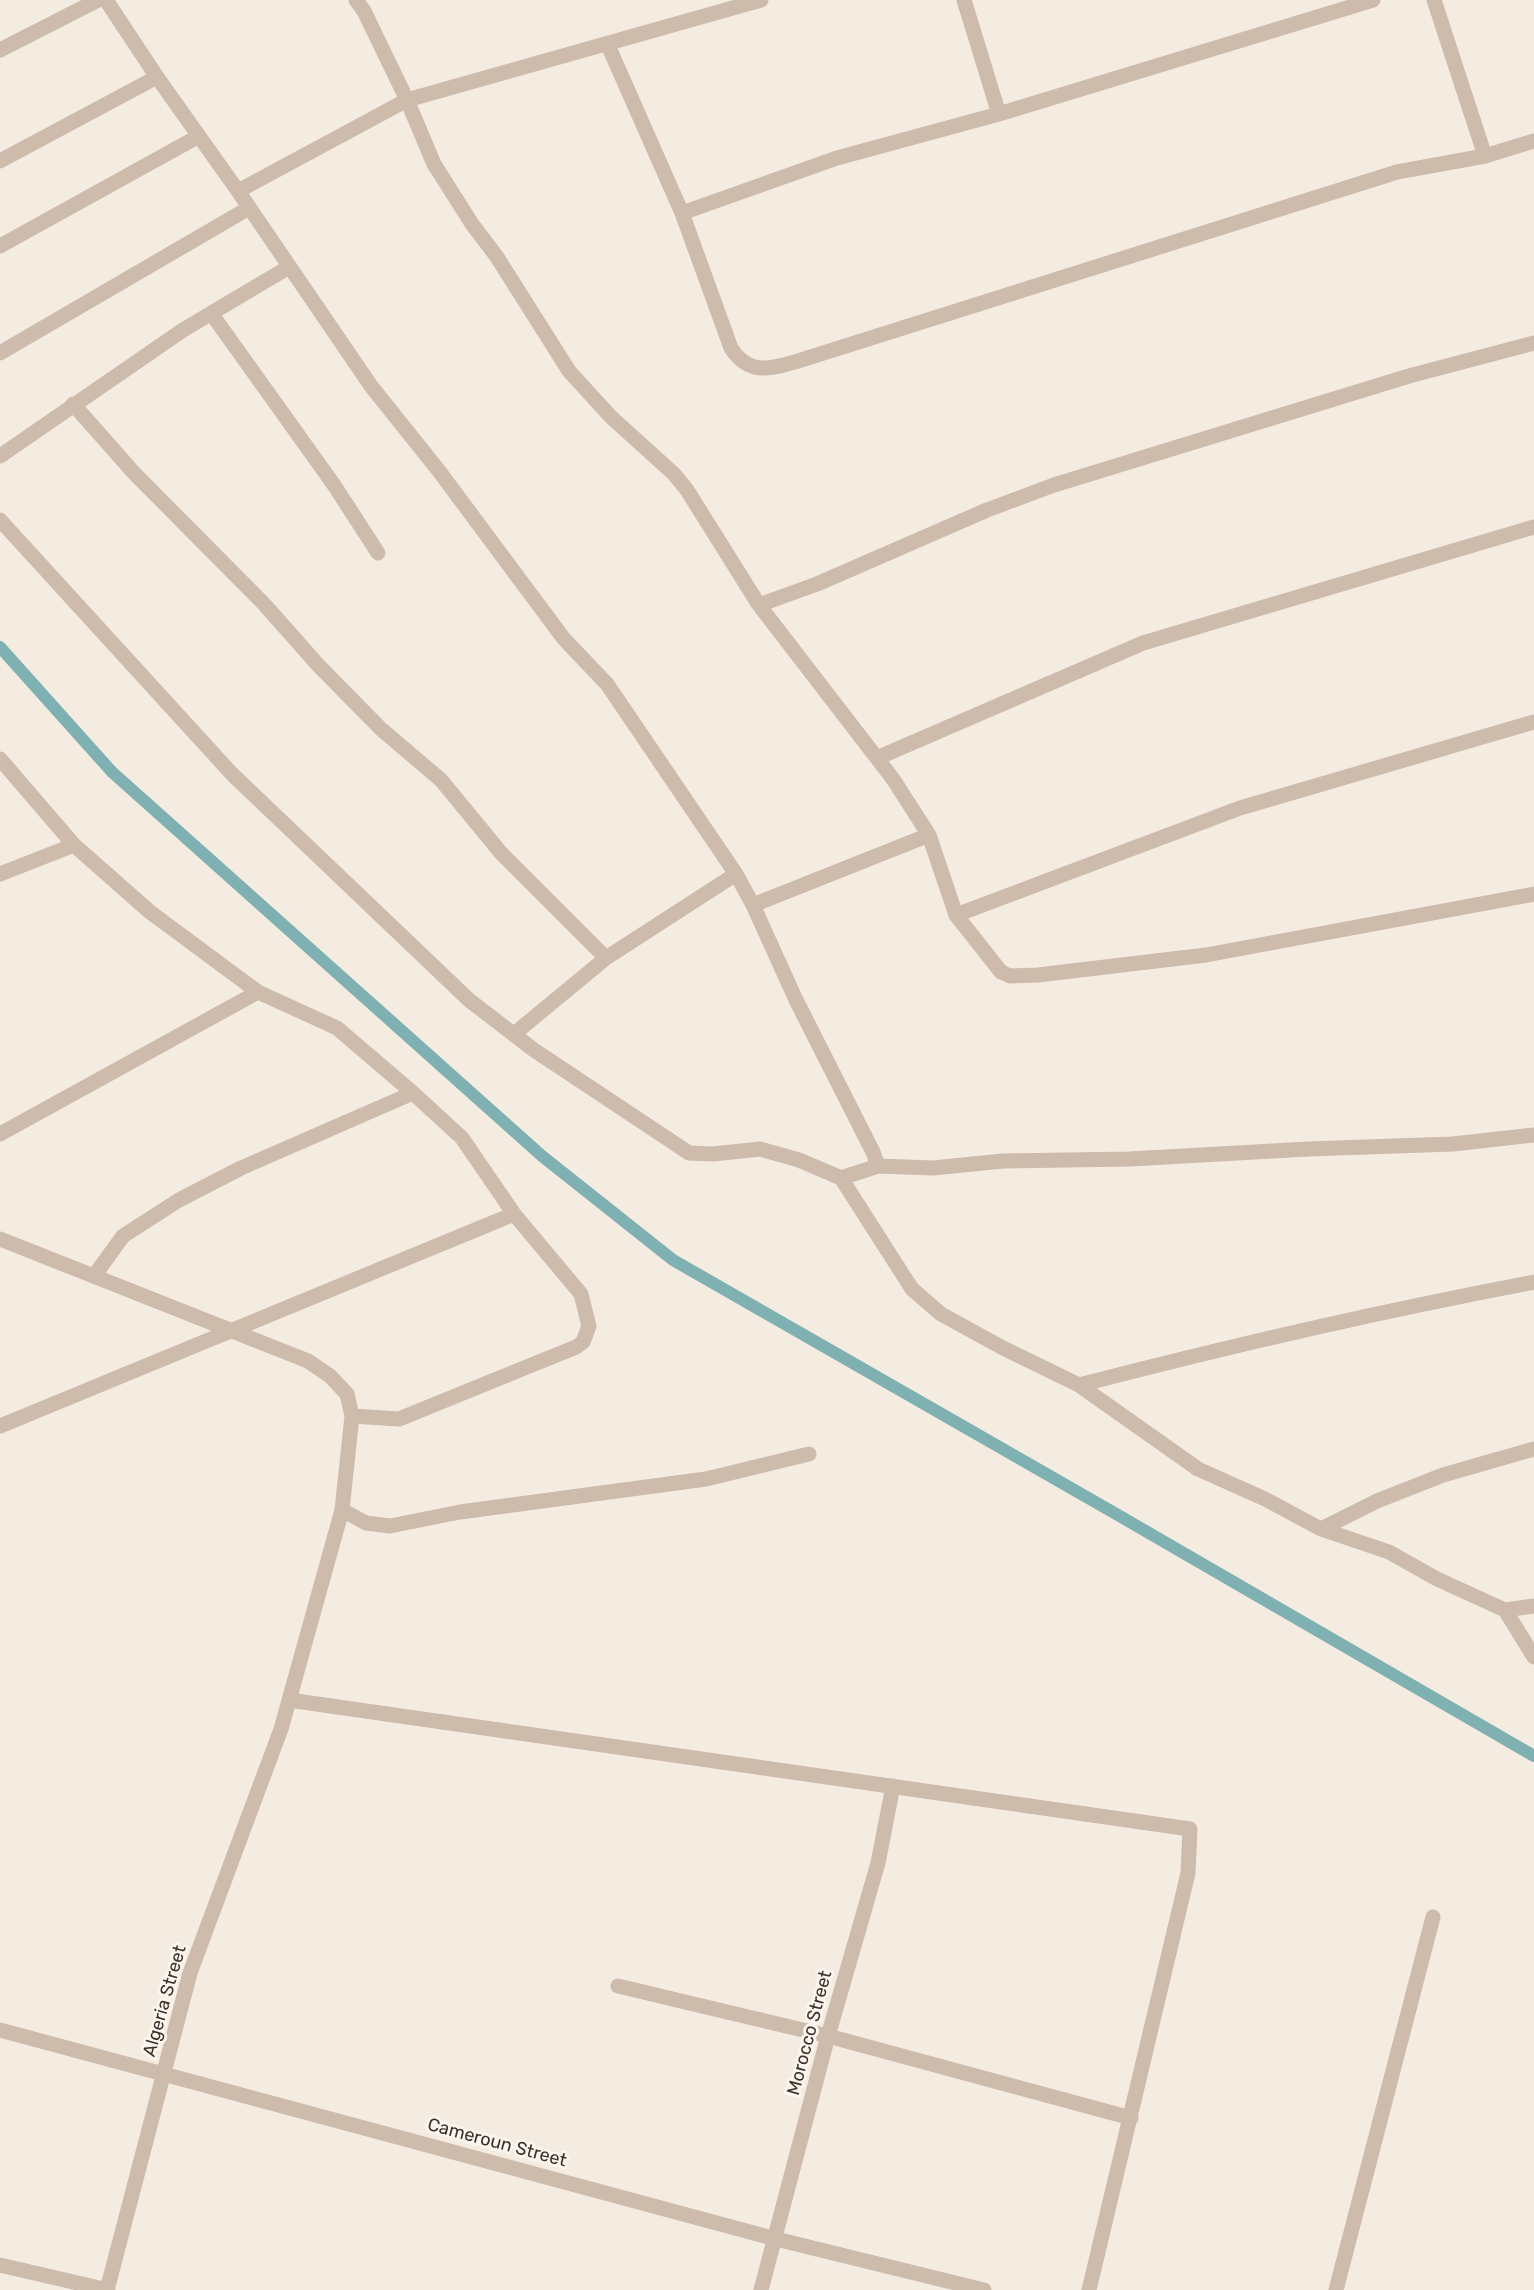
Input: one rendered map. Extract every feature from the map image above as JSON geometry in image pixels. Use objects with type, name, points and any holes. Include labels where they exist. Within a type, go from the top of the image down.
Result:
[{"type":"street","points":[[0,50],[98,0]]},
{"type":"street","points":[[106,0],[371,386],[439,471],[575,651],[607,684],[736,874],[753,904],[796,1000],[878,1166]]},
{"type":"street","points":[[238,191],[407,100],[761,0]]},
{"type":"street","points":[[964,0],[999,114]]},
{"type":"street","points":[[682,213],[837,158],[999,114],[1373,0]]},
{"type":"street","points":[[1434,0],[1485,156]]},
{"type":"street","points":[[360,4],[407,100],[434,164],[472,224],[497,257],[569,371],[611,417],[674,474],[687,490],[759,604],[877,758],[929,835],[956,915],[1000,972],[1008,976],[1027,976],[1206,955],[1534,894]]},
{"type":"street","points":[[608,44],[682,213],[731,348],[738,359],[754,368],[765,368],[809,357],[1397,171],[1485,156],[1534,141]]},
{"type":"street","points":[[0,161],[157,77]]},
{"type":"street","points":[[0,246],[199,136]]},
{"type":"street","points":[[0,353],[249,208]]},
{"type":"street","points":[[0,456],[73,404],[211,313],[289,267]]},
{"type":"street","points":[[211,313],[334,485],[378,553]]},
{"type":"street","points":[[759,604],[817,584],[987,510],[1054,485],[1409,376],[1534,343]]},
{"type":"street","points":[[73,404],[134,473],[264,604],[318,665],[381,729],[441,780],[501,853],[606,957]]},
{"type":"street","points":[[0,520],[232,774],[469,1000],[592,1090],[689,1153],[713,1154],[760,1149],[799,1160],[841,1178],[912,1289],[941,1314],[1078,1385],[1198,1469],[1265,1499],[1321,1529],[1389,1552],[1437,1579],[1505,1610],[1534,1606]]},
{"type":"street","points":[[877,758],[1143,644],[1534,527]]},
{"type":"street","points":[[956,915],[1240,808],[1534,722]]},
{"type":"street","points":[[0,759],[74,845],[150,912],[258,992],[337,1028],[462,1138],[514,1214],[580,1294],[589,1326],[583,1342],[576,1347],[399,1419],[352,1416],[347,1394],[330,1376],[308,1361],[0,1239]]},
{"type":"street","points":[[753,904],[929,835]]},
{"type":"street","points":[[0,874],[74,845]]},
{"type":"street","points":[[514,1034],[606,957],[736,874]]},
{"type":"street","points":[[0,1134],[258,992]]},
{"type":"street","points":[[94,1276],[123,1236],[179,1200],[241,1168],[413,1093]]},
{"type":"street","points":[[841,1178],[878,1166],[933,1168],[1003,1161],[1130,1159],[1453,1144],[1534,1135]]},
{"type":"street","points":[[0,1426],[514,1214]]},
{"type":"street","points":[[1078,1385],[1232,1346],[1457,1296],[1534,1282]]},
{"type":"street","name":"Algeria Street","points":[[108,2290],[190,1973],[281,1730],[342,1510],[352,1416]]},
{"type":"street","points":[[1321,1529],[1377,1501],[1443,1474],[1534,1449]]},
{"type":"street","points":[[342,1510],[366,1522],[390,1526],[482,1509],[706,1479],[808,1454]]},
{"type":"street","points":[[1505,1610],[1534,1657]]},
{"type":"street","points":[[289,1700],[1190,1829],[1188,1873],[1089,2290]]},
{"type":"street","name":"Morocco Street","points":[[761,2290],[828,2036],[878,1863],[893,1786]]},
{"type":"street","points":[[1336,2290],[1433,1917]]},
{"type":"street","points":[[618,1986],[828,2036],[1131,2118]]},
{"type":"street","name":"Cameroun Street","points":[[0,2030],[776,2239],[984,2290]]},
{"type":"street","points":[[0,2265],[108,2290]]},
{"type":"waterway","points":[[0,647],[112,772],[542,1156],[673,1260],[1534,1756]]}]
